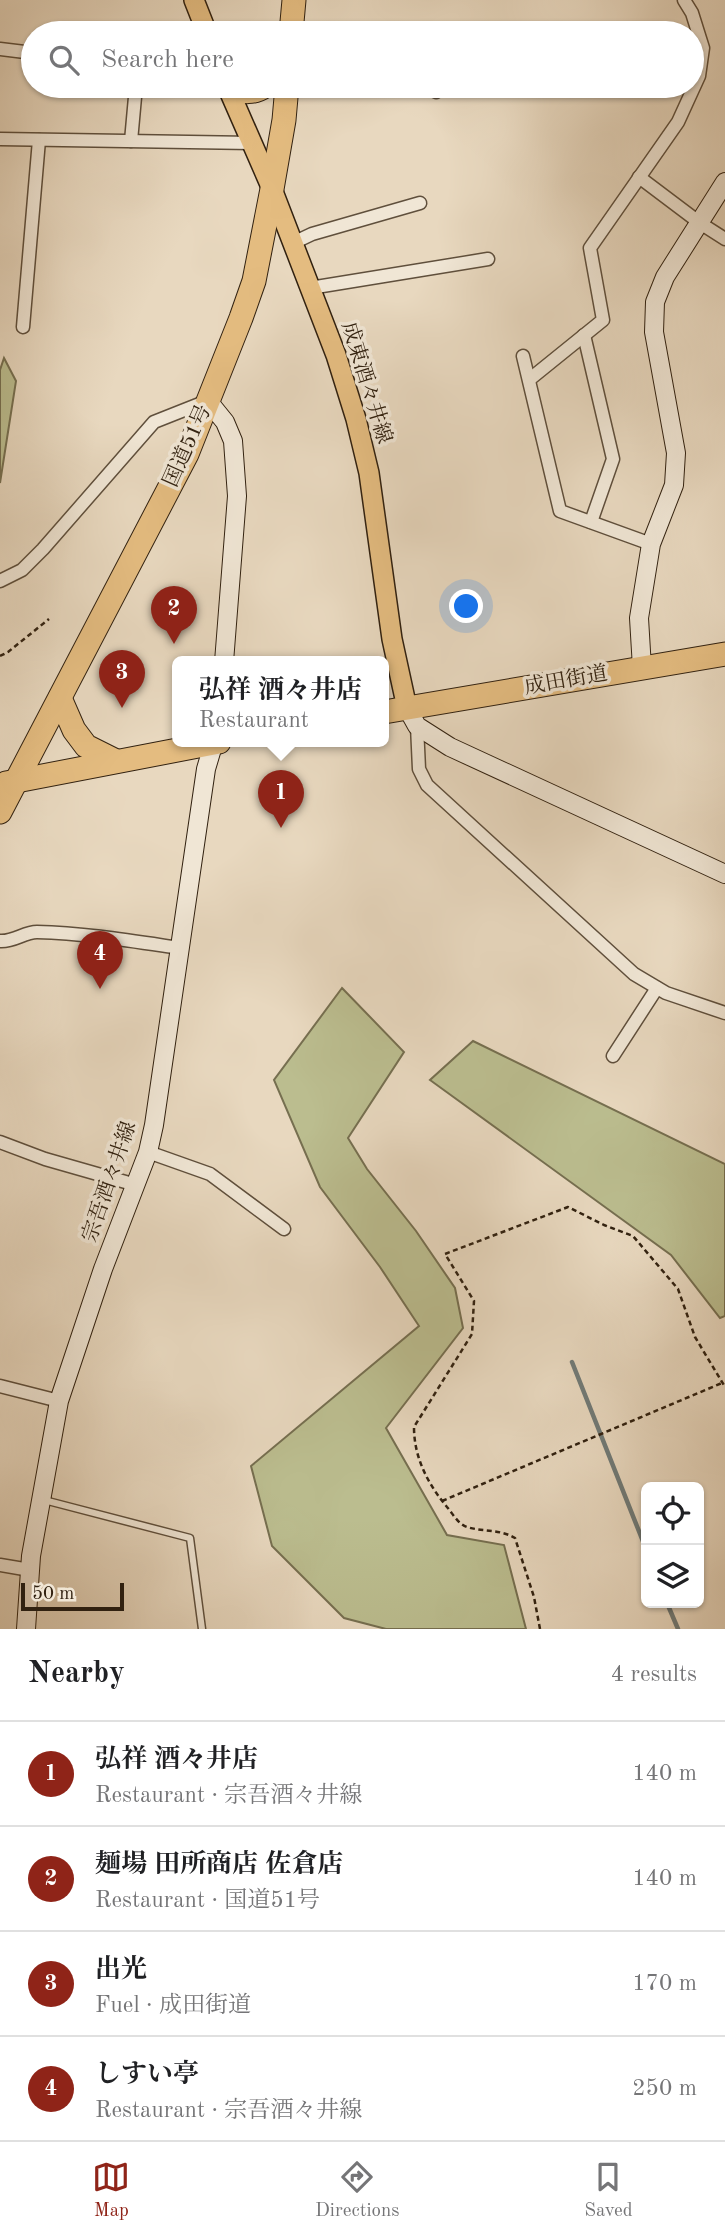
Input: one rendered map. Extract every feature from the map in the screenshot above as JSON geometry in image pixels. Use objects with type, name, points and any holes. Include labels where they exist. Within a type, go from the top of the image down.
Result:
[{"type":"highway","points":[[292,21],[293,0]]},
{"type":"highway","name":"国道51号","points":[[8,783],[60,698],[187,454],[254,281],[286,98]]},
{"type":"highway","name":"成田街道","points":[[403,716],[725,654]]},
{"type":"highway","points":[[60,698],[74,730],[86,746],[116,761]]},
{"type":"highway","points":[[0,812],[8,783],[193,747]]},
{"type":"main road","points":[[194,0],[202,21]]},
{"type":"main road","name":"成東酒々井線","points":[[234,98],[336,355],[356,419],[369,473],[403,716]]},
{"type":"street","points":[[684,0],[695,21]]},
{"type":"street","points":[[0,49],[21,52]]},
{"type":"street","points":[[131,141],[135,98]]},
{"type":"street","points":[[530,379],[603,320],[590,248],[678,122],[689,98]]},
{"type":"street","points":[[0,139],[252,144]]},
{"type":"street","points":[[23,327],[38,140]]},
{"type":"street","points":[[639,177],[725,239]]},
{"type":"street","points":[[642,668],[639,618],[651,544],[674,485],[676,453],[654,332],[654,302],[665,276],[725,182]]},
{"type":"street","points":[[293,243],[312,234],[420,202]]},
{"type":"street","points":[[310,288],[488,259]]},
{"type":"street","points":[[584,335],[612,459],[591,522]]},
{"type":"street","points":[[523,356],[560,511],[651,544]]},
{"type":"street","points":[[0,581],[22,570],[43,549],[154,422],[208,401],[225,422],[233,442],[237,496],[224,656]]},
{"type":"street","points":[[403,716],[450,747],[725,874]]},
{"type":"street","points":[[403,716],[419,769],[427,785],[634,974],[666,993],[725,1013]]},
{"type":"street","name":"宗吾酒々井線","points":[[26,1629],[30,1570],[40,1499],[59,1401],[103,1269],[148,1152],[154,1125],[205,769],[213,747]]},
{"type":"street","points":[[0,941],[9,942],[33,932],[94,936],[179,948]]},
{"type":"street","points":[[612,1056],[657,988]]},
{"type":"street","points":[[0,1142],[45,1159],[136,1185]]},
{"type":"street","points":[[148,1152],[209,1174],[284,1228]]},
{"type":"street","points":[[0,1386],[59,1401]]},
{"type":"street","points":[[0,1565],[30,1570]]},
{"type":"lane","points":[[40,1499],[190,1538],[202,1629]]},
{"type":"path","points":[[0,656],[49,619]]},
{"type":"path","points":[[540,1629],[534,1597],[515,1538],[506,1533],[466,1527],[459,1522],[433,1490],[418,1458],[414,1427],[472,1334],[474,1301],[445,1254],[568,1207],[634,1236],[678,1289],[695,1337],[725,1387]]},
{"type":"path","points":[[442,1501],[722,1383]]},
{"type":"green space","points":[[4,358],[16,381],[0,483],[0,370]]},
{"type":"green space","points":[[342,988],[404,1052],[348,1138],[367,1169],[416,1231],[455,1288],[463,1328],[386,1428],[447,1535],[504,1545],[526,1629],[386,1629],[344,1618],[272,1546],[251,1466],[419,1326],[380,1267],[320,1187],[274,1080]]},
{"type":"green space","points":[[473,1041],[725,1164],[725,1316],[720,1318],[671,1255],[430,1080]]},
{"type":"waterway","points":[[572,1362],[644,1545]]},
{"type":"waterway","points":[[669,1608],[678,1629]]},
{"type":"place","name":"麺場 田所商店 佐倉店","points":[[174,644]]},
{"type":"place","name":"出光","points":[[122,708]]},
{"type":"place","name":"弘祥 酒々井店","points":[[281,828]]},
{"type":"place","name":"しすい亭","points":[[100,989]]}]
